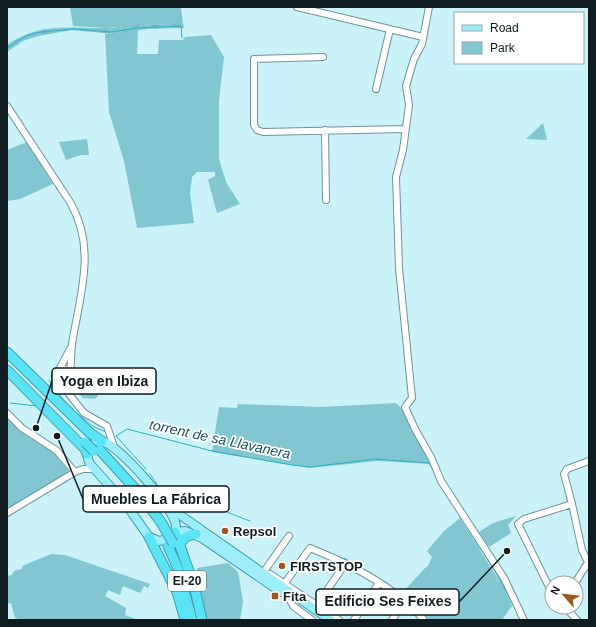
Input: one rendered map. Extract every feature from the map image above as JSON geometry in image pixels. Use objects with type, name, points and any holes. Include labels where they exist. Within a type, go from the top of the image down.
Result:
[{"type":"highway","points":[[7,352],[90,433],[95,449],[85,449],[7,370]]},
{"type":"highway","name":"EI-20","points":[[7,358],[87,440],[158,523],[174,545],[189,587],[197,620]]},
{"type":"highway","name":"EI-20","points":[[7,364],[87,440]]},
{"type":"highway","points":[[175,532],[174,545],[194,585],[202,620]]},
{"type":"highway","points":[[174,545],[181,542],[187,536],[196,534]]},
{"type":"highway","points":[[149,537],[177,592],[185,620]]},
{"type":"highway","name":"EI-20","points":[[174,545],[192,620]]},
{"type":"main road","points":[[175,532],[175,522],[166,506],[143,476],[114,447],[95,449],[93,469],[125,503],[149,537],[155,541],[162,541],[175,532],[185,531],[196,534],[321,620]]},
{"type":"main road","points":[[166,506],[264,571],[330,620]]},
{"type":"street","points":[[297,7],[423,37]]},
{"type":"street","points":[[429,7],[422,44],[414,59],[406,86],[409,105],[403,150],[397,170],[396,182],[399,268],[412,398],[405,407],[442,481],[504,578],[524,620]]},
{"type":"street","points":[[376,89],[390,30]]},
{"type":"street","points":[[323,57],[254,59],[254,125],[257,130],[263,132],[405,129]]},
{"type":"street","points":[[7,106],[70,202],[83,234],[84,270],[72,344],[70,377],[73,398]]},
{"type":"street","points":[[325,130],[326,200]]},
{"type":"street","points":[[72,344],[55,379],[73,398],[79,408],[89,416],[104,422],[110,432],[114,447]]},
{"type":"street","points":[[58,371],[64,369],[70,377]]},
{"type":"street","points":[[62,385],[68,383],[70,377]]},
{"type":"street","points":[[7,413],[22,428],[56,450],[75,472]]},
{"type":"street","points":[[75,472],[110,432]]},
{"type":"street","points":[[580,575],[589,561],[582,550],[564,474],[567,469],[589,461]]},
{"type":"street","points":[[7,513],[75,472],[83,469],[93,469]]},
{"type":"street","points":[[544,577],[518,524],[524,519],[572,504]]},
{"type":"street","points":[[289,536],[264,571],[285,583],[339,620]]},
{"type":"street","points":[[285,583],[310,548],[345,564],[380,583],[424,620]]},
{"type":"street","points":[[317,605],[345,564]]},
{"type":"street","points":[[354,620],[380,583]]},
{"type":"street","points":[[289,598],[293,606],[312,620]]},
{"type":"street","points":[[392,620],[404,602]]},
{"type":"green space","points":[[70,7],[181,7],[183,24],[137,25],[107,28],[73,26]]},
{"type":"green space","points":[[183,24],[184,28],[148,29],[113,34],[72,30],[38,36],[23,41],[7,52],[7,45],[20,37],[44,29],[67,27],[111,28],[133,25]]},
{"type":"green space","points":[[138,30],[137,54],[158,54],[159,40],[183,40],[185,37],[211,35],[224,57],[219,100],[219,159],[226,182],[240,204],[217,213],[208,180],[215,176],[215,172],[197,172],[192,177],[190,193],[194,223],[137,228],[124,161],[109,112],[105,34]]},
{"type":"green space","points":[[543,123],[547,140],[526,139]]},
{"type":"green space","points":[[87,139],[89,155],[81,155],[66,160],[59,142]]},
{"type":"green space","points":[[27,142],[53,184],[20,199],[7,201],[7,150]]},
{"type":"green space","points":[[96,388],[100,393],[95,399],[83,398],[74,389]]},
{"type":"green space","points":[[396,403],[402,409],[431,464],[378,461],[309,468],[212,452],[219,407],[237,408],[238,404],[322,407]]},
{"type":"green space","points":[[7,418],[29,437],[54,453],[68,470],[67,473],[7,510]]},
{"type":"green space","points":[[516,516],[508,525],[511,533],[489,547],[479,532],[493,523]]},
{"type":"green space","points":[[460,518],[502,585],[512,606],[502,620],[430,620],[402,593],[428,566],[432,557],[427,551],[444,531]]},
{"type":"green space","points":[[51,554],[65,555],[150,584],[148,588],[144,586],[140,593],[123,586],[120,595],[108,590],[105,596],[126,608],[125,615],[138,620],[22,620],[15,618],[11,603],[7,604],[7,576],[12,575],[14,571],[22,569],[22,566]]},
{"type":"green space","points":[[228,563],[238,572],[243,601],[240,620],[205,620],[197,568]]},
{"type":"waterway","points":[[7,48],[26,36],[40,32],[74,29],[112,32],[137,28],[181,26],[182,38]]},
{"type":"waterway","points":[[49,380],[65,402]]},
{"type":"waterway","name":"torrent de sa Llavanera","points":[[10,403],[37,406]]},
{"type":"waterway","name":"torrent de sa Llavanera","points":[[69,407],[94,427],[106,432]]},
{"type":"waterway","name":"torrent de sa Llavanera","points":[[146,469],[116,436],[127,429],[212,451],[311,467],[375,459],[429,463],[435,474]]},
{"type":"waterway","points":[[150,474],[166,497],[175,503],[180,504]]},
{"type":"waterway","points":[[185,502],[201,503],[250,521]]},
{"type":"waterway","name":"torrent de sa Llavanera","points":[[456,510],[459,514]]},
{"type":"waterway","name":"torrent de sa Llavanera","points":[[461,517],[473,537]]},
{"type":"waterway","name":"torrent de sa Llavanera","points":[[475,540],[495,571],[513,605]]},
{"type":"waterway","points":[[344,558],[359,567]]},
{"type":"waterway","points":[[391,587],[407,599]]},
{"type":"waterway","points":[[416,607],[429,620]]},
{"type":"place","name":"Yoga en Ibiza","points":[[36,428]]},
{"type":"place","name":"Muebles La Fábrica","points":[[57,436]]},
{"type":"place","name":"Repsol","points":[[225,531]]},
{"type":"place","name":"Edificio Ses Feixes","points":[[507,551]]},
{"type":"place","name":"FIRSTSTOP","points":[[282,566]]},
{"type":"place","name":"Fita","points":[[275,596]]}]
